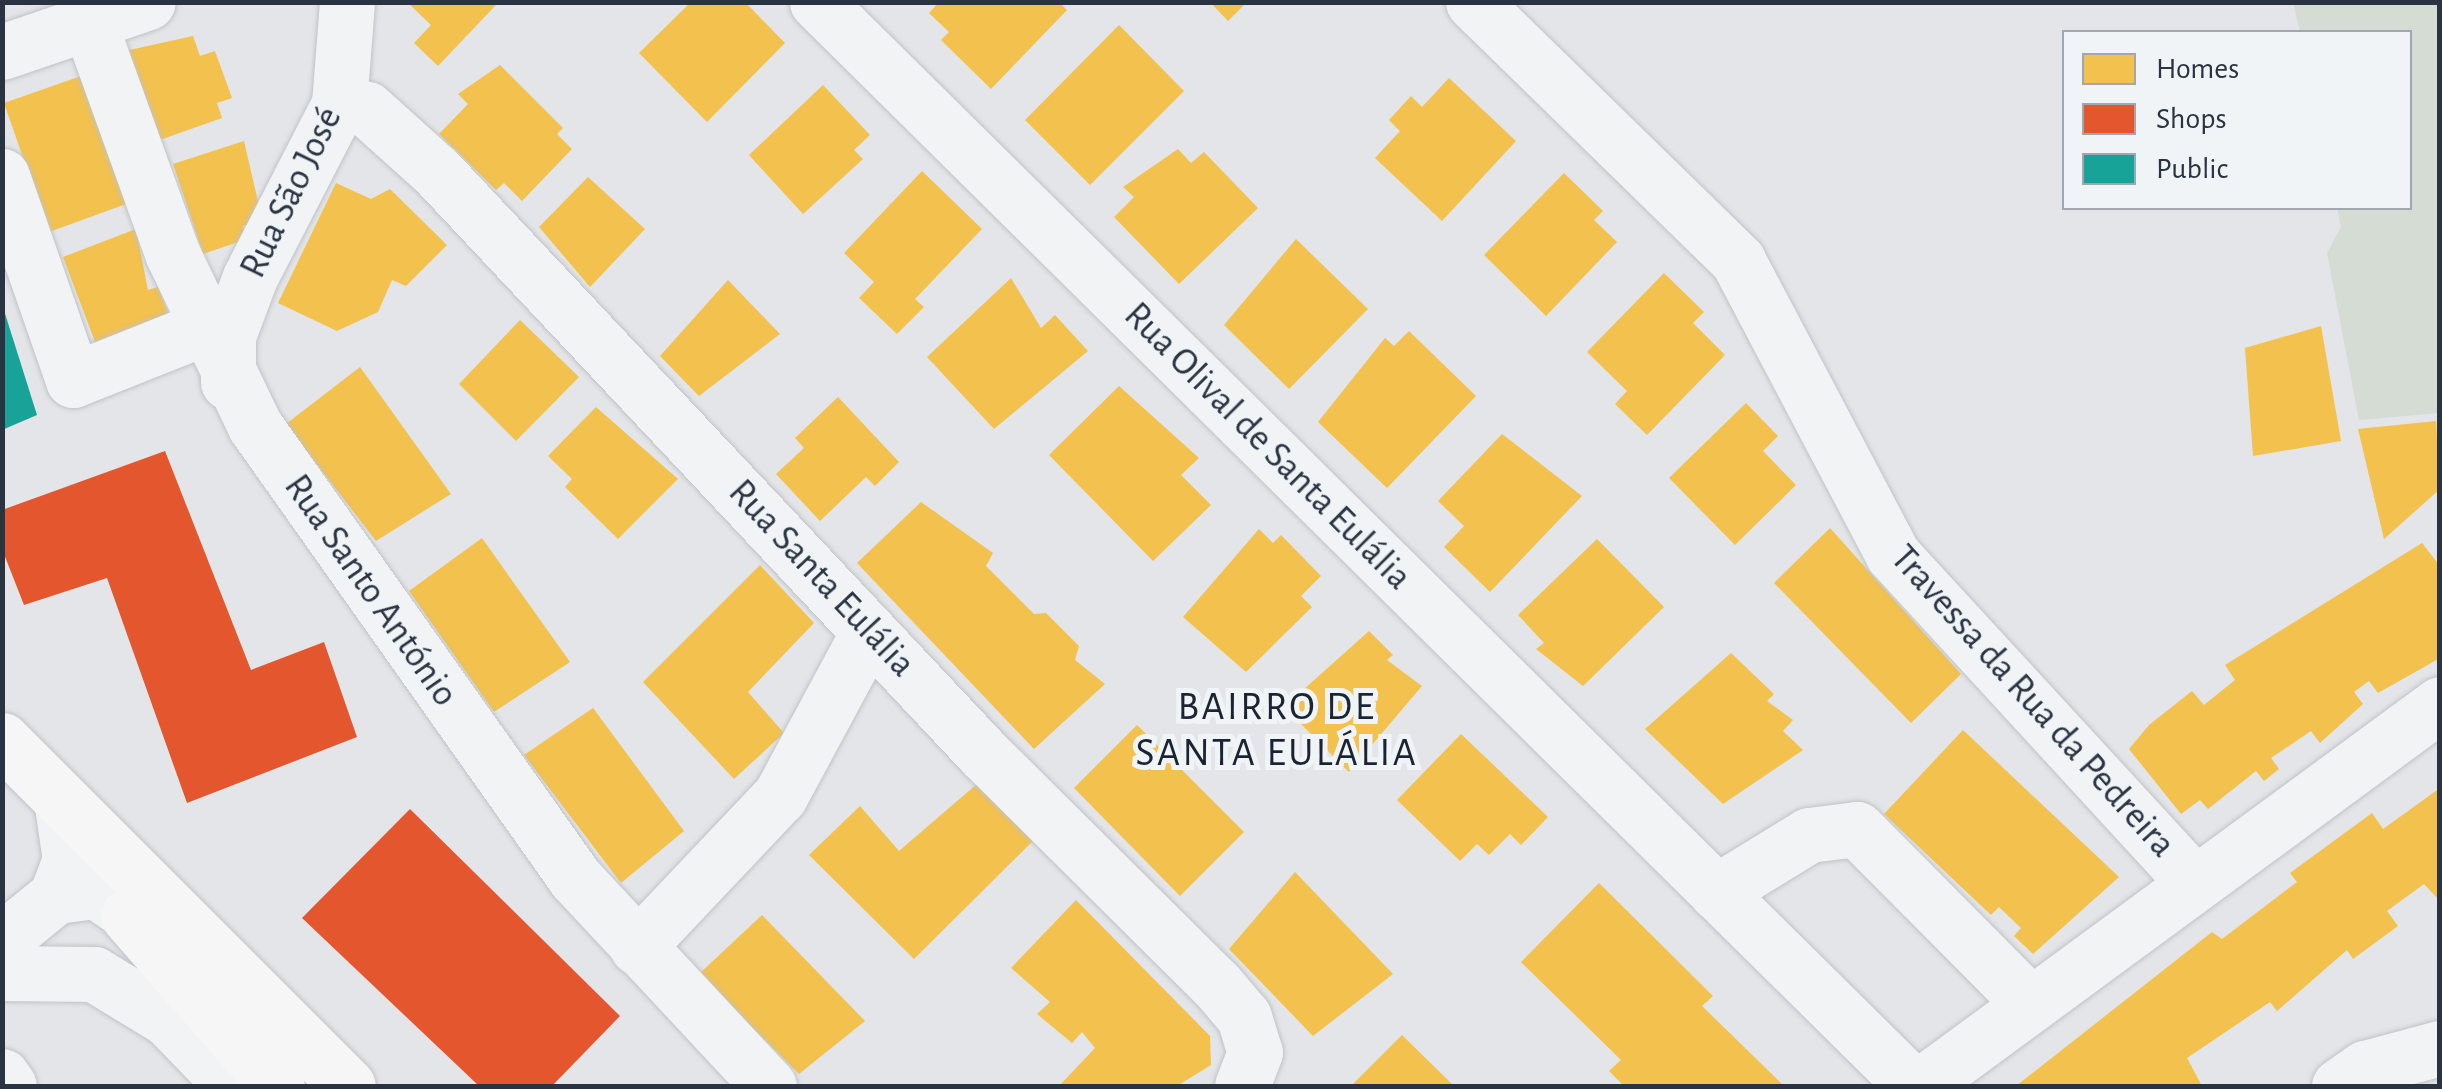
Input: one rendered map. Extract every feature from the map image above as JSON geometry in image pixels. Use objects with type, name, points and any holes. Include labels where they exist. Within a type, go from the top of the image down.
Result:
[{"type":"main road","points":[[2,740],[62,806],[348,1086]]},
{"type":"main road","points":[[62,806],[120,904],[278,1086]]},
{"type":"street","points":[[2,52],[148,2]]},
{"type":"street","name":"Rua São José","points":[[228,382],[228,336],[250,278],[339,104],[347,2]]},
{"type":"street","name":"Rua Olival de Santa Eulália","points":[[817,2],[1917,1086]]},
{"type":"street","name":"Travessa da Rua da Pedreira","points":[[1473,2],[1738,261],[1893,555],[2195,883]]},
{"type":"street","name":"Rua Santo António","points":[[88,22],[228,382],[529,819],[638,947],[769,1086]]},
{"type":"street","name":"Rua Santa Eulália","points":[[339,104],[367,109],[414,149],[869,631],[1244,1017],[1255,1052],[1242,1086]]},
{"type":"street","points":[[2,176],[72,380],[204,328]]},
{"type":"street","points":[[638,947],[780,796],[869,631]]},
{"type":"street","points":[[1917,1086],[2195,883],[2436,714]]},
{"type":"street","points":[[2,940],[56,896],[70,860],[62,806]]},
{"type":"street","points":[[1716,892],[1809,834],[1858,829],[2031,1004]]},
{"type":"street","points":[[56,896],[96,891],[120,904],[314,1086]]},
{"type":"street","points":[[2,973],[94,974],[168,1019],[233,1086]]},
{"type":"street","points":[[2345,1084],[2440,1048]]},
{"type":"street","points":[[2,1076],[9,1086]]},
{"type":"shaded area","points":[[2293,3],[2439,3],[2439,413],[2359,420],[2327,253],[2341,227],[2337,210],[2412,210],[2412,30],[2300,30]]},
{"type":"building: Homes","points":[[407,2],[496,5],[438,66],[414,43],[431,25]]},
{"type":"building: Homes","points":[[691,2],[745,2],[785,43],[707,122],[639,53]]},
{"type":"building: Homes","points":[[939,2],[1059,2],[1067,10],[991,89],[941,40],[949,32],[929,13]]},
{"type":"building: Homes","points":[[1210,2],[1247,2],[1228,21]]},
{"type":"building: Homes","points":[[1119,25],[1184,91],[1090,185],[1025,120]]},
{"type":"building: Homes","points":[[193,36],[200,56],[215,51],[232,98],[217,103],[222,118],[157,141],[125,51]]},
{"type":"building: Homes","points":[[500,65],[563,128],[557,134],[572,149],[522,201],[504,183],[496,190],[439,134],[468,104],[458,94]]},
{"type":"building: Homes","points":[[84,75],[129,203],[49,232],[4,103]]},
{"type":"building: Homes","points":[[1449,78],[1516,141],[1442,221],[1375,158],[1400,131],[1389,120],[1411,96],[1422,107]]},
{"type":"building: Homes","points":[[823,85],[870,135],[854,150],[863,159],[803,214],[749,155]]},
{"type":"building: Homes","points":[[244,141],[262,219],[243,226],[247,239],[203,254],[173,164]]},
{"type":"building: Homes","points":[[1178,149],[1191,163],[1204,152],[1258,208],[1179,284],[1114,217],[1134,197],[1123,187]]},
{"type":"building: Homes","points":[[922,171],[982,229],[915,299],[924,307],[897,334],[859,298],[874,282],[844,253]]},
{"type":"building: Homes","points":[[1564,173],[1603,211],[1594,220],[1617,242],[1546,316],[1484,255]]},
{"type":"building: Homes","points":[[588,177],[645,229],[590,287],[539,227]]},
{"type":"building: Homes","points":[[336,183],[371,199],[390,189],[447,245],[406,286],[392,280],[378,312],[337,331],[278,303]]},
{"type":"building: Homes","points":[[136,229],[148,290],[158,287],[171,320],[97,347],[63,257]]},
{"type":"building: Homes","points":[[1296,239],[1368,309],[1289,389],[1224,325]]},
{"type":"building: Homes","points":[[1664,273],[1704,312],[1693,323],[1725,355],[1647,435],[1615,404],[1627,391],[1587,352]]},
{"type":"building: Homes","points":[[1011,278],[1041,328],[1055,315],[1088,351],[994,429],[927,357]]},
{"type":"building: Homes","points":[[728,280],[780,334],[699,396],[660,356]]},
{"type":"building: Homes","points":[[520,320],[579,377],[516,441],[459,384]]},
{"type":"building: Homes","points":[[2321,326],[2341,441],[2253,456],[2245,348]]},
{"type":"building: Homes","points":[[1409,331],[1476,396],[1387,488],[1318,422],[1385,338],[1394,346]]},
{"type":"building: Homes","points":[[360,367],[451,494],[376,541],[286,424]]},
{"type":"building: Homes","points":[[1119,386],[1199,458],[1181,475],[1211,505],[1153,561],[1049,455]]},
{"type":"building: Homes","points":[[838,397],[899,462],[875,486],[866,477],[820,521],[776,474],[804,448],[795,438]]},
{"type":"building: Homes","points":[[1746,403],[1778,436],[1763,451],[1796,485],[1735,545],[1669,478]]},
{"type":"building: Homes","points":[[596,407],[678,479],[618,539],[565,487],[572,479],[548,456]]},
{"type":"building: Homes","points":[[2436,421],[2440,489],[2384,539],[2358,429]]},
{"type":"building: Homes","points":[[1502,434],[1582,496],[1490,592],[1444,547],[1464,526],[1438,501]]},
{"type":"building: Homes","points":[[921,502],[993,553],[986,566],[1034,614],[1046,613],[1079,646],[1075,660],[1105,684],[1034,749],[857,563]]},
{"type":"building: Homes","points":[[1830,528],[1961,674],[1911,723],[1774,583]]},
{"type":"building: Homes","points":[[1259,529],[1273,543],[1281,535],[1321,576],[1301,596],[1312,607],[1246,672],[1183,617]]},
{"type":"building: Homes","points":[[482,538],[570,662],[494,712],[409,591]]},
{"type":"building: Homes","points":[[1597,539],[1664,607],[1583,686],[1536,649],[1544,643],[1518,615]]},
{"type":"building: Homes","points":[[2422,543],[2440,566],[2440,658],[2378,693],[2369,681],[2354,692],[2363,704],[2320,743],[2311,731],[2271,758],[2279,769],[2264,781],[2256,771],[2208,809],[2200,800],[2181,814],[2129,749],[2149,725],[2192,691],[2204,705],[2235,680],[2225,665]]},
{"type":"building: Homes","points":[[760,565],[814,623],[748,692],[784,733],[734,779],[643,682]]},
{"type":"building: Homes","points":[[1369,631],[1393,655],[1387,660],[1422,686],[1349,772],[1284,707]]},
{"type":"building: Homes","points":[[1731,653],[1774,694],[1767,701],[1793,720],[1783,731],[1803,750],[1723,804],[1645,729]]},
{"type":"building: Homes","points":[[593,708],[684,831],[621,883],[524,755]]},
{"type":"building: Homes","points":[[1137,725],[1244,832],[1180,896],[1074,788]]},
{"type":"building: Homes","points":[[1963,730],[2119,877],[2033,954],[2014,936],[2021,928],[1999,907],[1991,915],[1884,814]]},
{"type":"building: Homes","points":[[1461,734],[1548,817],[1521,845],[1510,834],[1489,855],[1477,844],[1460,861],[1397,800]]},
{"type":"building: Homes","points":[[977,784],[1033,841],[914,959],[809,855],[860,806],[899,851]]},
{"type":"building: Homes","points":[[2440,788],[2440,901],[2424,884],[2387,911],[2398,926],[2353,959],[2347,950],[2277,1011],[2270,1002],[2187,1058],[2202,1086],[2016,1086],[2212,932],[2222,939],[2297,882],[2290,873],[2372,813],[2383,829]]},
{"type":"building: Homes","points":[[1295,872],[1393,974],[1313,1036],[1229,949]]},
{"type":"building: Homes","points":[[1599,883],[1713,996],[1702,1006],[1784,1086],[1624,1086],[1609,1071],[1621,1060],[1521,962]]},
{"type":"building: Homes","points":[[1076,900],[1210,1036],[1211,1065],[1177,1086],[1059,1086],[1095,1048],[1082,1032],[1072,1043],[1037,1014],[1050,1002],[1011,968]]},
{"type":"building: Homes","points":[[762,915],[865,1021],[799,1074],[699,974]]},
{"type":"building: Homes","points":[[1402,1035],[1454,1086],[1351,1086]]},
{"type":"building: Shops","points":[[165,451],[251,670],[324,642],[357,737],[187,803],[107,578],[24,605],[2,549],[2,510]]},
{"type":"building: Shops","points":[[410,809],[620,1016],[552,1086],[479,1086],[302,918]]},
{"type":"building: Public","points":[[2,304],[37,415],[2,430]]},
{"type":"district","name":"BAIRRO DE SANTA EULÁLIA","points":[[1277,730]]}]
